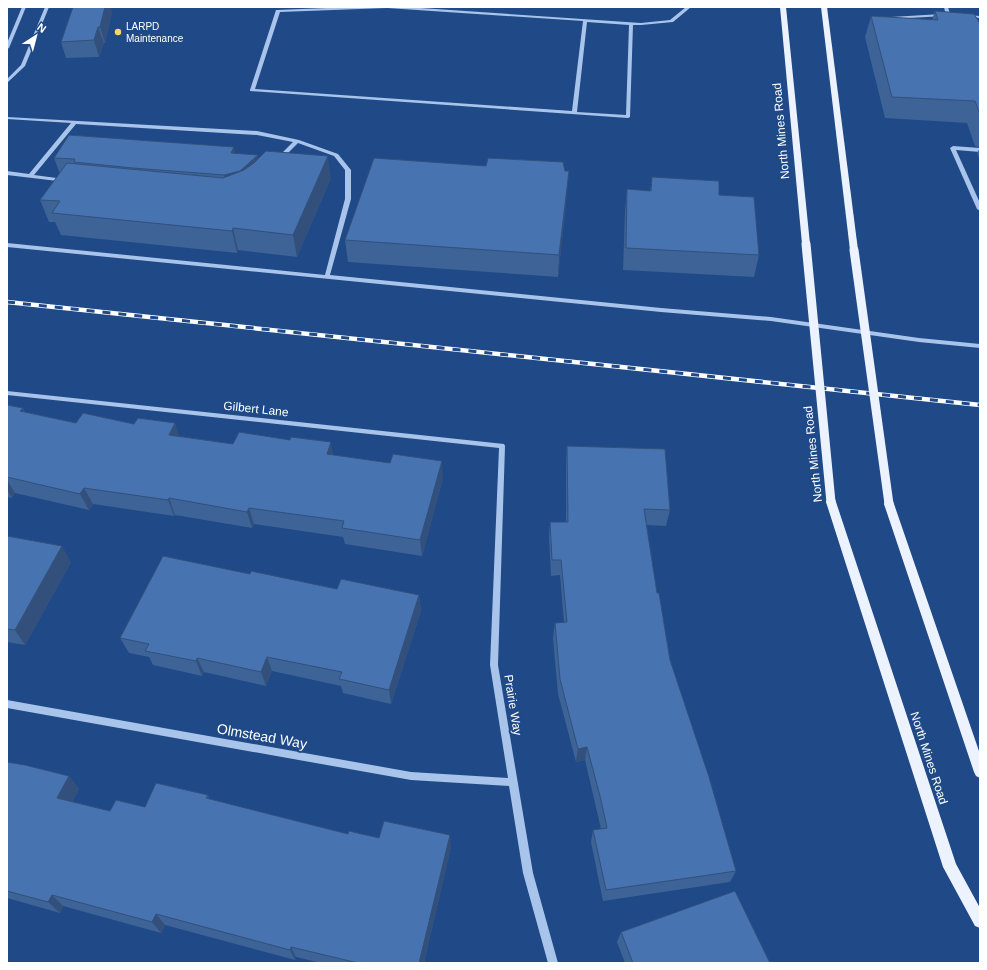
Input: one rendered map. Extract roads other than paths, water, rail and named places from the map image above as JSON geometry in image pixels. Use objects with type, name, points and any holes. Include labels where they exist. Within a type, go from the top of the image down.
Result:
[{"type":"main road","name":"North Mines Road","points":[[783,7],[831,502],[950,867],[980,921]]},
{"type":"main road","points":[[824,7],[854,250],[889,504],[980,772]]},
{"type":"street","points":[[7,48],[9,38],[24,7]]},
{"type":"street","points":[[7,82],[23,66],[47,7]]},
{"type":"street","points":[[273,7],[278,11],[387,7],[631,23],[671,22],[689,7]]},
{"type":"street","points":[[946,7],[948,15]]},
{"type":"street","points":[[278,11],[252,90],[628,117],[631,23]]},
{"type":"street","points":[[887,18],[948,15],[956,16]]},
{"type":"street","points":[[964,16],[980,17]]},
{"type":"street","points":[[574,113],[585,20]]},
{"type":"street","points":[[7,118],[257,133],[297,141],[336,155],[348,170],[348,199],[327,277]]},
{"type":"street","points":[[30,176],[74,123]]},
{"type":"street","points":[[276,162],[297,141]]},
{"type":"street","points":[[980,150],[953,148],[980,209]]},
{"type":"street","points":[[7,173],[70,182]]},
{"type":"street","points":[[7,245],[661,310],[772,319],[919,340],[980,346]]},
{"type":"street","name":"Gilbert Lane","points":[[7,393],[502,446]]},
{"type":"street","name":"Prairie Way","points":[[502,446],[494,665],[528,873],[553,963]]},
{"type":"street","name":"Olmstead Way","points":[[7,704],[411,776],[513,782]]},
{"type":"railway","points":[[7,302],[980,405]]},
{"type":"place","name":"LARPD Maintenance","points":[[118,32]]}]
